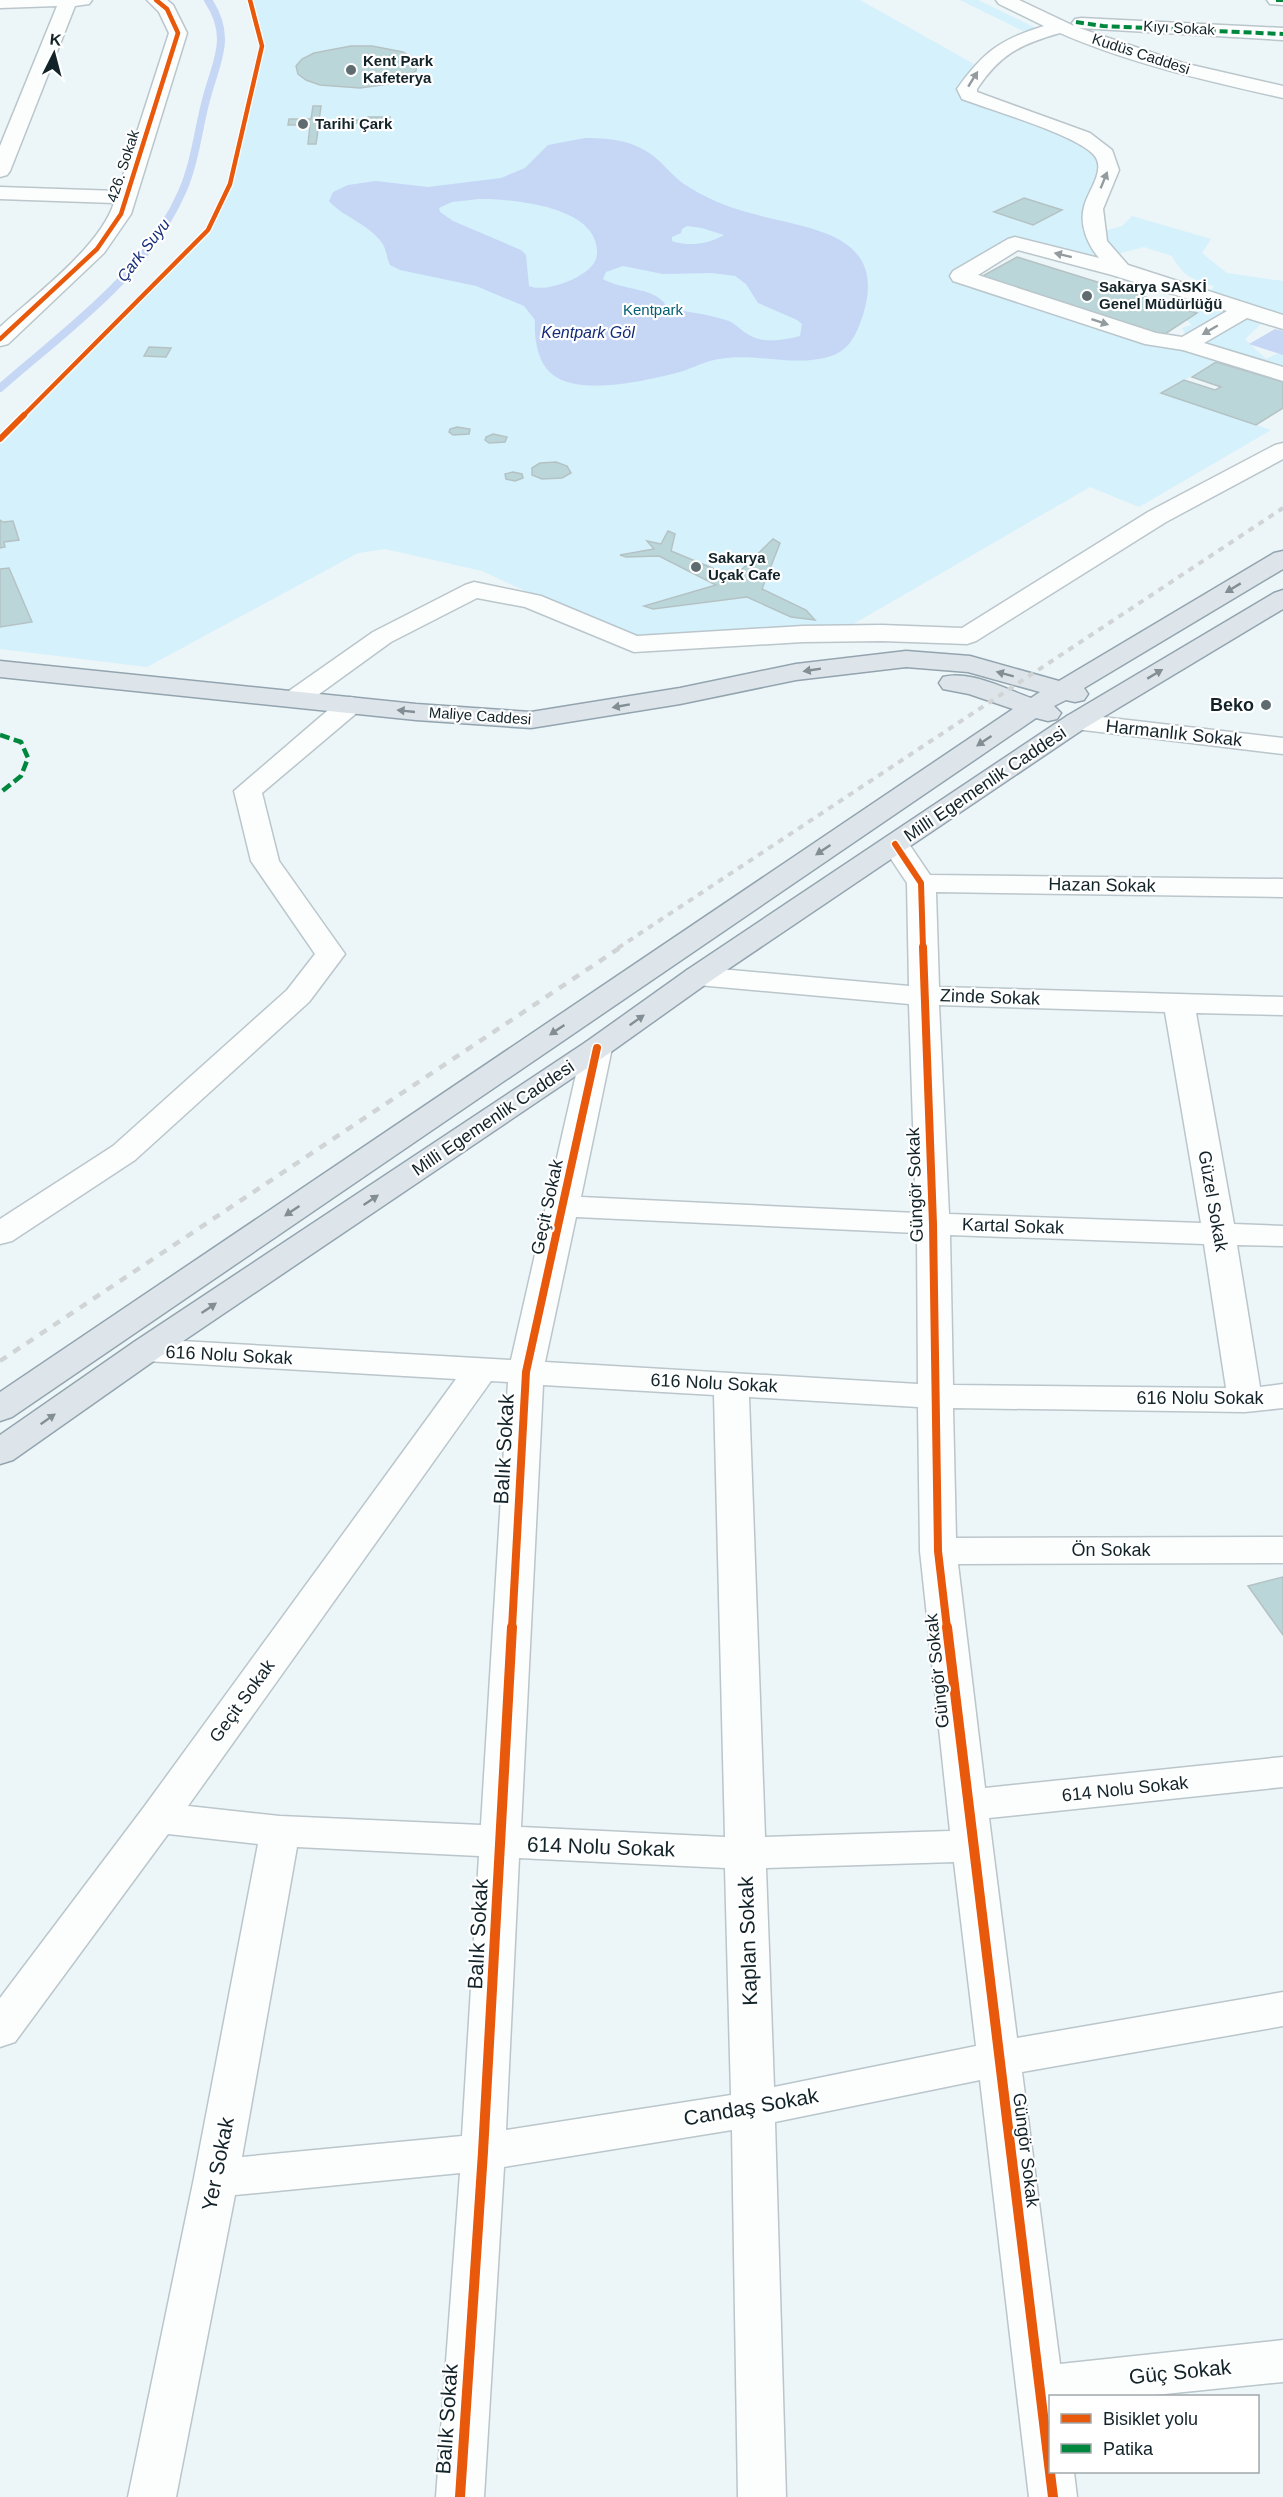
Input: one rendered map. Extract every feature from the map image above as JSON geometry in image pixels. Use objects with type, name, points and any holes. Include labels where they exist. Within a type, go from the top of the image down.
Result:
[{"type":"main road","points":[[1061,690],[1283,558]]},
{"type":"main road","points":[[1105,704],[1283,598]]},
{"type":"main road","name":"Maliye Caddesi","points":[[0,690],[340,714],[531,720],[565,716],[829,667],[906,659],[970,664],[1105,704]]},
{"type":"main road","name":"Maliye Caddesi","points":[[0,669],[295,699],[340,714],[511,739],[561,737],[853,683],[906,678],[975,687],[1076,722]]},
{"type":"main road","name":"Milli Egemenlik Caddesi","points":[[0,1409],[1061,690]]},
{"type":"main road","name":"Milli Egemenlik Caddesi","points":[[0,1452],[146,1350],[597,1048],[698,976],[1105,704]]},
{"type":"street","points":[[0,3],[83,0]]},
{"type":"street","name":"426. Sokak","points":[[0,339],[97,249],[122,214],[178,33],[167,9],[156,0]]},
{"type":"street","name":"Kudüs Caddesi","points":[[1005,0],[1143,56],[1200,74],[1283,92]]},
{"type":"street","name":"Kudüs Caddesi","points":[[1032,0],[1068,24],[1189,59],[1283,82]]},
{"type":"street","points":[[1276,0],[1283,0]]},
{"type":"street","points":[[0,171],[68,1]]},
{"type":"street","points":[[1068,24],[1022,39],[993,54],[967,89],[969,95],[1083,137],[1105,154],[1109,170],[1093,209],[1097,242],[1120,270]]},
{"type":"street","name":"Kıyı Sokak","points":[[1068,24],[1283,34]]},
{"type":"street","points":[[0,193],[126,196]]},
{"type":"street","points":[[1283,322],[1120,270],[1015,243],[962,276],[1153,339],[1186,344],[1283,374]]},
{"type":"street","points":[[1186,344],[1245,310]]},
{"type":"street","points":[[295,699],[382,637],[474,590],[532,601],[634,644],[802,634],[882,633],[967,636],[1157,517],[1283,450]]},
{"type":"street","name":"Harmanlık Sokak","points":[[1105,704],[1179,719],[1277,745]]},
{"type":"street","points":[[0,1234],[124,1153],[298,996],[330,954],[265,861],[248,791],[340,714]]},
{"type":"street","name":"Harmanlık Sokak","points":[[1076,722],[1277,745]]},
{"type":"street","points":[[895,844],[921,883]]},
{"type":"street","name":"Hazan Sokak","points":[[921,883],[1283,888]]},
{"type":"street","name":"Güngör Sokak","points":[[921,883],[933,1224],[938,1551],[972,1846],[1049,2460]]},
{"type":"street","name":"Zinde Sokak","points":[[698,976],[924,996],[1283,1006]]},
{"type":"street","name":"Güzel Sokak","points":[[1179,1003],[1219,1232],[1245,1400]]},
{"type":"street","name":"Geçit Sokak","points":[[526,1372],[597,1048]]},
{"type":"street","name":"Kartal Sokak","points":[[563,1206],[933,1224],[1219,1232],[1283,1236]]},
{"type":"street","name":"616 Nolu Sokak","points":[[146,1350],[934,1396],[1245,1400],[1283,1396]]},
{"type":"street","name":"Geçit Sokak","points":[[0,2030],[158,1818],[481,1370]]},
{"type":"street","name":"Balık Sokak","points":[[460,2497],[483,2152],[526,1372]]},
{"type":"street","name":"Kaplan Sokak","points":[[731,1384],[753,2109],[762,2497]]},
{"type":"street","name":"Ön Sokak","points":[[938,1551],[1283,1550]]},
{"type":"street","name":"614 Nolu Sokak","points":[[967,1805],[1283,1772]]},
{"type":"street","name":"614 Nolu Sokak","points":[[158,1818],[280,1831],[745,1853],[972,1846]]},
{"type":"street","name":"Yer Sokak","points":[[152,2497],[216,2178],[280,1831]]},
{"type":"street","name":"Candaş Sokak","points":[[216,2178],[483,2152],[753,2109],[999,2058],[1283,2009]]},
{"type":"street","name":"Güç Sokak","points":[[1041,2387],[1283,2361]]},
{"type":"street","name":"Güngör Sokak","points":[[1050,2473],[1053,2497]]},
{"type":"green space","name":"Kentpark","points":[[250,0],[860,0],[974,64],[967,89],[1105,154],[1093,209],[1101,232],[1122,226],[1132,216],[1211,239],[1202,253],[1227,273],[1283,281],[1283,322],[1261,324],[1245,339],[1266,359],[1276,354],[1283,354],[1283,383],[1234,370],[1186,335],[1182,328],[1192,325],[1177,312],[1203,299],[1214,286],[1189,276],[1172,256],[1144,247],[1117,254],[1120,270],[1015,243],[962,276],[1216,362],[1162,393],[1271,430],[1139,507],[1090,487],[836,634],[639,644],[482,571],[385,549],[358,553],[147,667],[0,649],[0,439],[208,230],[230,184],[262,46]]},
{"type":"green space","points":[[960,0],[978,0],[1038,29],[1027,33]]},
{"type":"water","name":"Kentpark Göl","points":[[585,138],[633,144],[657,159],[684,184],[716,201],[741,211],[817,230],[837,238],[853,250],[864,266],[868,287],[863,315],[852,340],[838,353],[817,359],[803,361],[733,357],[714,360],[651,379],[614,385],[579,385],[564,381],[547,369],[536,341],[535,320],[524,306],[476,286],[400,270],[390,265],[377,236],[341,212],[329,201],[333,192],[348,185],[376,181],[428,187],[501,178],[525,168],[548,145]],"holes":[[[479,199],[512,201],[552,208],[585,225],[594,238],[597,254],[595,262],[589,269],[569,281],[547,287],[529,286],[526,255],[521,250],[453,221],[440,212],[439,208],[452,202]],[[687,226],[702,228],[724,235],[698,244],[672,241],[672,237],[681,233],[682,229]],[[623,266],[663,274],[712,273],[735,276],[746,284],[758,303],[802,324],[800,336],[761,340],[726,320],[667,308],[656,296],[603,279],[606,272]]]},
{"type":"water","points":[[1275,329],[1283,331],[1283,355],[1249,344]]},
{"type":"building","points":[[351,46],[372,46],[403,52],[413,58],[417,64],[416,71],[396,83],[360,88],[320,85],[298,74],[296,66],[302,59],[314,53]]},
{"type":"building","name":"Tarihi Çark","points":[[313,106],[321,106],[319,121],[390,117],[389,125],[319,123],[316,144],[308,144],[310,125],[288,125],[289,119],[311,119]]},
{"type":"building","points":[[1024,198],[1062,210],[1033,225],[994,212]]},
{"type":"building","name":"Sakarya SASKİ Genel Müdürlüğü","points":[[1017,257],[1197,313],[1162,336],[977,279]]},
{"type":"building","points":[[149,347],[171,348],[166,357],[144,356]]},
{"type":"building","points":[[1216,362],[1283,382],[1283,408],[1256,425],[1161,393],[1184,380],[1215,390],[1221,387],[1192,377]]},
{"type":"building","points":[[457,427],[470,429],[469,434],[453,435],[449,432],[450,429]]},
{"type":"building","points":[[493,434],[507,437],[505,442],[489,443],[485,440]]},
{"type":"building","points":[[556,462],[567,466],[571,473],[562,478],[542,479],[532,475],[532,468],[540,463]]},
{"type":"building","points":[[513,472],[522,474],[523,478],[515,481],[506,479],[505,474]]},
{"type":"building","points":[[0,520],[13,521],[19,540],[4,542],[5,547],[0,548]]},
{"type":"building","name":"Sakarya Uçak Cafe","points":[[668,531],[675,534],[671,551],[734,577],[773,539],[780,543],[762,589],[806,610],[815,620],[791,617],[747,597],[653,609],[644,606],[716,585],[659,556],[626,557],[620,555],[654,549],[647,541],[661,544]]},
{"type":"building","points":[[9,568],[32,622],[0,627],[0,569]]},
{"type":"building","points":[[1283,1577],[1283,1635],[1248,1586]]},
{"type":"waterway","name":"Çark Suyu","points":[[0,388],[102,299],[147,250],[166,222],[182,192],[190,170],[206,100],[218,61],[220,26],[208,0]]},
{"type":"railway","points":[[618,948],[1283,508]]},
{"type":"railway","points":[[0,1361],[621,947]]},
{"type":"marked path","points":[[1276,0],[1283,0]]},
{"type":"marked path","points":[[1076,22],[1103,26],[1283,34]]},
{"type":"marked path","points":[[0,735],[21,742],[28,758],[21,776],[0,793]]},
{"type":"cycle path","points":[[0,339],[97,249],[121,214],[178,33],[167,9],[156,0]]},
{"type":"cycle path","points":[[0,439],[208,230],[230,184],[262,46],[250,0]]},
{"type":"cycle path","points":[[895,844],[921,883],[933,1224],[938,1551],[972,1846],[1049,2465]]},
{"type":"cycle path","points":[[460,2497],[483,2152],[526,1372],[597,1048]]},
{"type":"cycle path","points":[[1050,2473],[1053,2497]]},
{"type":"place","name":"Kent Park Kafeterya","points":[[351,70]]},
{"type":"place","name":"Tarihi Çark","points":[[303,124]]},
{"type":"place","name":"Sakarya SASKİ Genel Müdürlüğü","points":[[1087,296]]},
{"type":"place","name":"Sakarya Uçak Cafe","points":[[696,567]]},
{"type":"place","name":"Beko","points":[[1266,705]]}]
